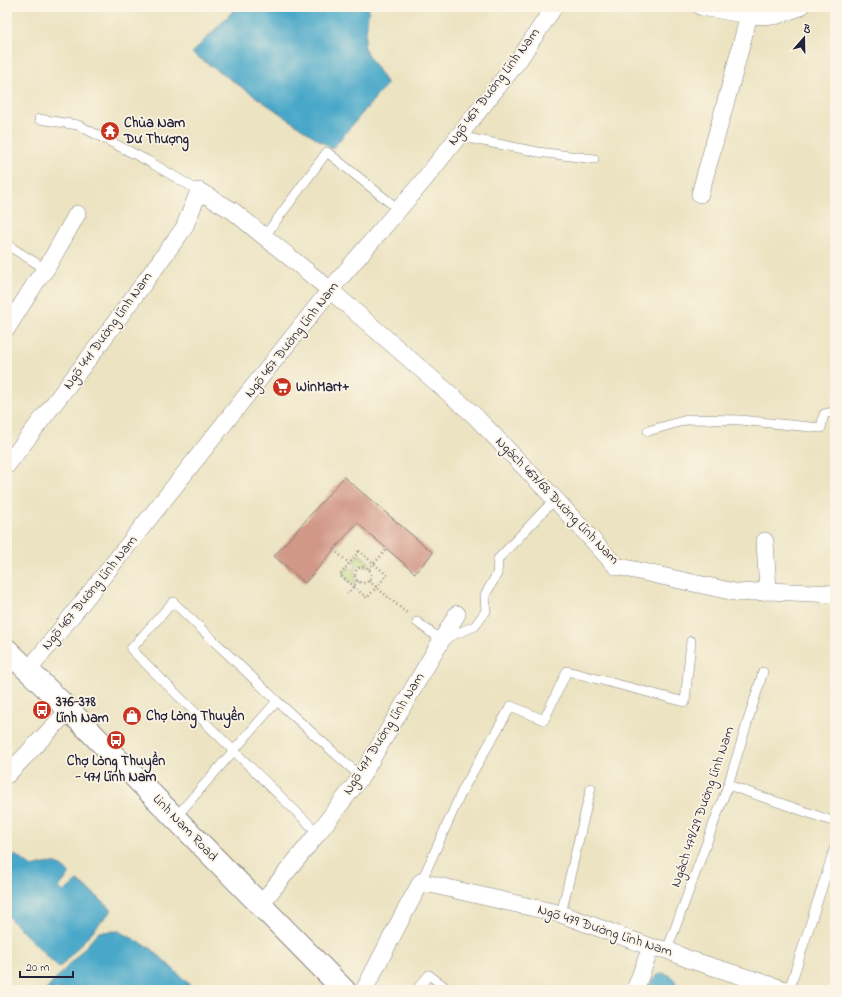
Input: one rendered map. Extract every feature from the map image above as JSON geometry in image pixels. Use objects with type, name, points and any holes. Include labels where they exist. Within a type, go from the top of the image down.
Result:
[{"type":"main road","name":"Linh Nam Road","points":[[7,650],[69,710],[344,990]]},
{"type":"street","name":"Ngõ 467 Đường Lĩnh Nam","points":[[28,671],[330,290],[422,181],[518,61],[554,7]]},
{"type":"street","points":[[702,7],[749,11],[775,16],[800,7]]},
{"type":"street","points":[[700,194],[734,76],[749,11]]},
{"type":"street","name":"Ngách 467/68 Đường Lĩnh Nam","points":[[199,192],[233,211],[330,290],[474,415],[555,499],[616,566],[739,593],[768,591],[835,594]]},
{"type":"street","name":"Ngõ 441 Đường Lĩnh Nam","points":[[7,465],[98,346],[184,228],[199,192]]},
{"type":"street","points":[[7,328],[46,269],[77,214]]},
{"type":"street","points":[[765,542],[768,591]]},
{"type":"street","name":"Ngõ 471 Đường Lĩnh Nam","points":[[260,905],[361,777],[457,614]]},
{"type":"street","points":[[7,775],[69,710]]},
{"type":"street","points":[[364,990],[421,882]]},
{"type":"street","name":"Ngõ 479 Đường Lĩnh Nam","points":[[421,882],[560,914],[688,959],[788,990]]},
{"type":"street","points":[[635,990],[659,948]]},
{"type":"lane","points":[[40,119],[78,126],[148,161],[199,192]]},
{"type":"lane","points":[[458,136],[538,152],[594,159]]},
{"type":"lane","points":[[264,237],[327,152],[398,209]]},
{"type":"lane","points":[[7,245],[46,269]]},
{"type":"lane","points":[[648,431],[690,419],[740,420],[821,428],[824,414],[832,412],[835,413]]},
{"type":"lane","points":[[417,622],[441,640],[475,626],[486,611],[485,595],[497,574],[498,560],[555,499]]},
{"type":"lane","points":[[318,833],[131,649],[173,602],[277,701],[361,777]]},
{"type":"lane","points":[[421,882],[463,789],[511,706],[544,720],[568,672],[685,702],[691,641]]},
{"type":"lane","name":"Ngách 479/29 Đường Lĩnh Nam","points":[[659,948],[728,785],[763,672]]},
{"type":"lane","points":[[175,818],[277,701]]},
{"type":"lane","points":[[728,785],[835,822]]},
{"type":"lane","points":[[560,914],[591,788]]},
{"type":"lane","points":[[788,990],[835,847]]},
{"type":"lane","points":[[416,990],[429,975],[449,990]]},
{"type":"path","points":[[369,569],[387,549]]},
{"type":"path","points":[[334,550],[349,564]]},
{"type":"path","points":[[359,551],[374,564],[387,575],[367,598],[340,575],[359,551]]},
{"type":"path","points":[[365,567],[369,569],[371,577],[366,583],[362,583],[355,578],[355,574],[360,568],[365,567]]},
{"type":"path","points":[[347,594],[358,581]]},
{"type":"path","points":[[369,581],[417,622]]},
{"type":"green space","points":[[359,554],[370,563],[367,566],[360,566],[356,569],[354,574],[356,581],[354,585],[342,574],[349,567],[352,570],[357,565],[353,561]]},
{"type":"water","points":[[237,7],[369,7],[364,49],[387,84],[332,149],[192,53]]},
{"type":"water","points":[[15,855],[32,867],[52,863],[61,866],[70,874],[58,888],[64,892],[77,881],[112,910],[59,968],[7,916],[7,862]]},
{"type":"water","points":[[119,931],[152,949],[195,990],[46,990],[99,932]]},
{"type":"water","points":[[663,973],[674,978],[676,990],[651,990],[653,979]]},
{"type":"building","points":[[344,477],[433,553],[415,573],[357,523],[305,583],[274,556]]},
{"type":"place","name":"Chùa Nam Dư Thượng","points":[[110,131]]},
{"type":"place","name":"WinMart+","points":[[282,387]]},
{"type":"place","name":"376-378 Lĩnh Nam","points":[[42,710]]},
{"type":"place","name":"Chợ Lòng Thuyền","points":[[132,716]]},
{"type":"place","name":"Chợ Lòng Thuyền - 471 Lĩnh Nam","points":[[116,740]]}]
